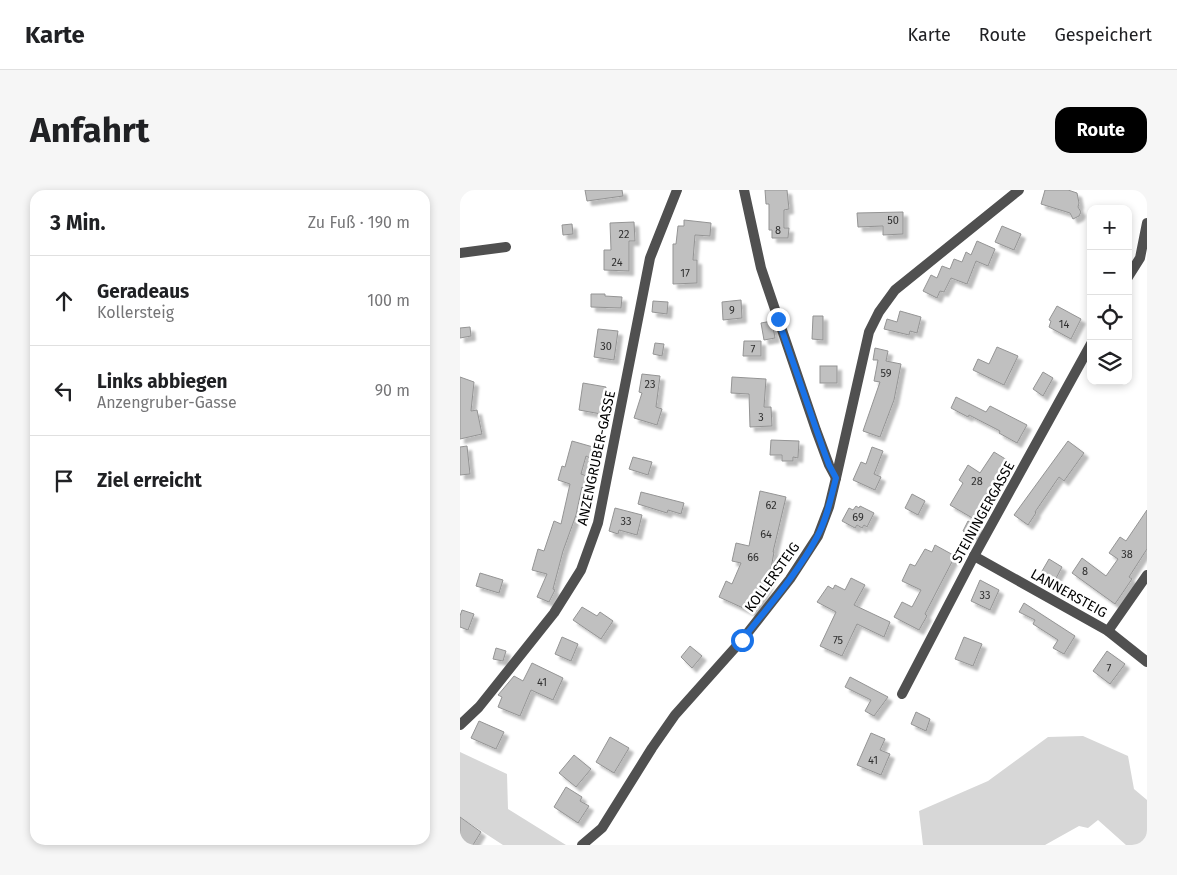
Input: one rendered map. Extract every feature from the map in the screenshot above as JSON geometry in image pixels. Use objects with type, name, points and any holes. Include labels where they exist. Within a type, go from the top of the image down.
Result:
[{"type":"street","name":"ANZENGRUBER-GASSE","points":[[460,725],[479,707],[554,613],[580,570],[598,523],[650,258],[677,190]]},
{"type":"street","points":[[744,190],[761,268],[816,430],[836,478]]},
{"type":"street","name":"KOLLERSTEIG","points":[[582,845],[602,828],[675,715],[742,640],[790,579],[818,536],[829,506],[836,478],[869,332],[879,312],[895,290],[1019,190]]},
{"type":"street","points":[[1132,271],[1140,258],[1147,223]]},
{"type":"street","points":[[460,252],[506,247]]},
{"type":"street","name":"STEININGERGASSE","points":[[902,694],[974,556],[1087,351]]},
{"type":"street","name":"LANNERSTEIG","points":[[974,556],[1108,631],[1147,662]]},
{"type":"street","points":[[1108,631],[1147,575]]},
{"type":"shaded area","points":[[1083,736],[1128,756],[1134,789],[1147,800],[1147,845],[1126,845],[1098,820],[1088,828],[1079,826],[1045,845],[923,845],[919,811],[988,781],[1048,737]]},
{"type":"shaded area","points":[[460,752],[507,774],[508,809],[566,845],[503,845],[460,817]]},
{"type":"building","points":[[585,190],[622,190],[623,196],[587,201]]},
{"type":"building","points":[[765,190],[787,190],[789,209],[784,210],[784,228],[789,228],[788,238],[772,238],[772,230],[769,230],[769,204],[766,204]]},
{"type":"building","points":[[1045,190],[1068,190],[1077,193],[1078,207],[1081,212],[1079,216],[1073,219],[1070,213],[1041,204]]},
{"type":"building","points":[[903,212],[903,234],[883,235],[883,226],[858,227],[857,213]]},
{"type":"building","points":[[684,220],[711,223],[710,236],[695,235],[693,260],[697,260],[697,283],[673,284],[673,244],[676,244],[678,226],[684,226]]},
{"type":"building","points":[[634,222],[635,241],[629,241],[629,271],[604,270],[604,250],[611,250],[610,223]]},
{"type":"building","points":[[572,224],[573,234],[563,235],[562,225]]},
{"type":"building","points":[[1002,226],[1021,234],[1014,250],[995,242]]},
{"type":"building","points":[[977,241],[995,249],[988,266],[976,261],[967,284],[951,278],[944,292],[940,291],[937,298],[923,291],[931,275],[937,278],[942,266],[950,269],[954,259],[962,262],[966,252],[971,255]]},
{"type":"building","points":[[591,294],[622,297],[621,308],[591,307]]},
{"type":"building","points":[[741,300],[742,318],[723,320],[722,302]]},
{"type":"building","points":[[653,301],[668,302],[667,314],[652,312]]},
{"type":"building","points":[[1057,306],[1081,319],[1071,339],[1049,327],[1051,321],[1049,320]]},
{"type":"building","points":[[900,311],[921,317],[917,333],[910,331],[909,335],[884,329],[887,319],[897,322]]},
{"type":"building","points":[[813,316],[823,316],[823,340],[812,339]]},
{"type":"building","points":[[772,321],[775,338],[764,340],[761,323]]},
{"type":"building","points":[[470,327],[471,336],[460,338],[460,328]]},
{"type":"building","points":[[598,329],[618,331],[614,360],[594,357]]},
{"type":"building","points":[[744,341],[761,341],[761,356],[743,356]]},
{"type":"building","points":[[655,343],[664,344],[662,356],[653,354]]},
{"type":"building","points":[[997,347],[1018,356],[1004,385],[973,370],[978,359],[989,364]]},
{"type":"building","points":[[875,348],[888,351],[886,361],[901,364],[894,400],[880,437],[863,431],[880,382],[874,381],[878,360],[873,360]]},
{"type":"building","points":[[820,366],[837,366],[837,383],[820,383]]},
{"type":"building","points":[[1043,372],[1053,378],[1043,396],[1033,389]]},
{"type":"building","points":[[642,374],[660,376],[656,407],[662,409],[657,425],[634,418],[642,393],[639,392]]},
{"type":"building","points":[[460,377],[474,382],[471,411],[477,410],[482,434],[460,439]]},
{"type":"building","points":[[732,377],[766,379],[764,407],[771,407],[772,426],[750,427],[749,394],[731,393]]},
{"type":"building","points":[[583,383],[606,387],[601,414],[579,410]]},
{"type":"building","points":[[956,397],[986,412],[990,406],[1027,425],[1017,443],[999,433],[1000,431],[951,408]]},
{"type":"building","points":[[771,440],[799,441],[798,458],[793,457],[793,461],[782,461],[782,455],[770,455]]},
{"type":"building","points":[[572,441],[593,447],[590,458],[586,456],[581,474],[587,476],[563,551],[553,589],[555,590],[549,602],[537,597],[547,574],[532,570],[538,549],[544,551],[554,521],[561,524],[570,484],[558,480],[562,466],[565,467]]},
{"type":"building","points":[[1068,441],[1084,453],[1064,481],[1059,477],[1028,525],[1014,515]]},
{"type":"building","points":[[467,446],[470,474],[460,475],[460,447]]},
{"type":"building","points":[[872,447],[883,451],[874,474],[881,477],[875,490],[853,480],[861,462],[866,464]]},
{"type":"building","points":[[994,452],[1007,460],[981,503],[983,504],[974,519],[950,505],[963,483],[959,480],[968,465],[980,473]]},
{"type":"building","points":[[633,457],[652,462],[648,475],[629,469]]},
{"type":"building","points":[[760,491],[786,497],[773,552],[768,585],[754,613],[719,597],[726,581],[732,584],[741,563],[732,561],[736,543],[749,546]]},
{"type":"building","points":[[641,492],[684,503],[681,514],[668,510],[667,513],[638,504]]},
{"type":"building","points":[[912,494],[925,501],[918,515],[905,508]]},
{"type":"building","points":[[856,506],[874,513],[867,527],[864,525],[862,528],[857,525],[855,528],[842,521],[849,508],[853,510]]},
{"type":"building","points":[[615,508],[642,515],[637,535],[619,530],[618,534],[609,531]]},
{"type":"building","points":[[1147,510],[1147,549],[1129,577],[1132,579],[1115,604],[1072,573],[1082,558],[1106,576],[1118,559],[1109,553],[1120,537],[1126,541]]},
{"type":"building","points":[[968,521],[979,527],[974,537],[963,531]]},
{"type":"building","points":[[935,545],[955,556],[925,614],[927,616],[919,630],[894,617],[902,602],[912,607],[921,590],[902,581],[910,564],[915,566],[925,549],[932,552]]},
{"type":"building","points":[[1049,559],[1062,567],[1052,586],[1038,578]]},
{"type":"building","points":[[480,573],[503,580],[499,593],[476,586]]},
{"type":"building","points":[[851,578],[865,585],[854,605],[890,622],[884,637],[857,624],[842,656],[820,646],[836,612],[817,602],[828,586],[833,589],[835,585],[845,590]]},
{"type":"building","points":[[980,580],[999,590],[990,610],[971,601]]},
{"type":"building","points":[[1024,603],[1075,636],[1064,654],[1053,648],[1058,640],[1033,624],[1035,620],[1019,612]]},
{"type":"building","points":[[582,607],[597,616],[600,612],[613,621],[601,639],[573,620]]},
{"type":"building","points":[[462,610],[474,614],[468,630],[460,627]]},
{"type":"building","points":[[562,637],[578,644],[571,661],[555,654]]},
{"type":"building","points":[[964,637],[982,644],[973,666],[955,659]]},
{"type":"building","points":[[690,646],[702,656],[692,668],[681,657]]},
{"type":"building","points":[[496,648],[506,651],[503,661],[493,659]]},
{"type":"building","points":[[1107,651],[1125,664],[1110,684],[1093,671]]},
{"type":"building","points":[[532,663],[563,678],[553,700],[531,690],[520,716],[498,707],[502,697],[498,695],[514,676],[523,681]]},
{"type":"building","points":[[850,677],[888,697],[874,716],[865,711],[871,700],[845,687]]},
{"type":"building","points":[[916,712],[930,719],[926,731],[911,724]]},
{"type":"building","points":[[479,721],[504,732],[496,749],[471,738]]},
{"type":"building","points":[[871,733],[885,739],[880,750],[890,754],[881,775],[857,765]]},
{"type":"building","points":[[610,737],[629,748],[614,773],[596,762]]},
{"type":"building","points":[[574,755],[591,769],[576,787],[559,773]]},
{"type":"building","points":[[566,787],[582,797],[580,801],[589,806],[578,823],[554,807]]},
{"type":"building","points":[[460,817],[481,832],[473,845],[464,845],[460,842]]},
{"type":"route","points":[[742,640],[790,579],[818,536],[829,506],[836,478],[822,446],[778,319]]}]
